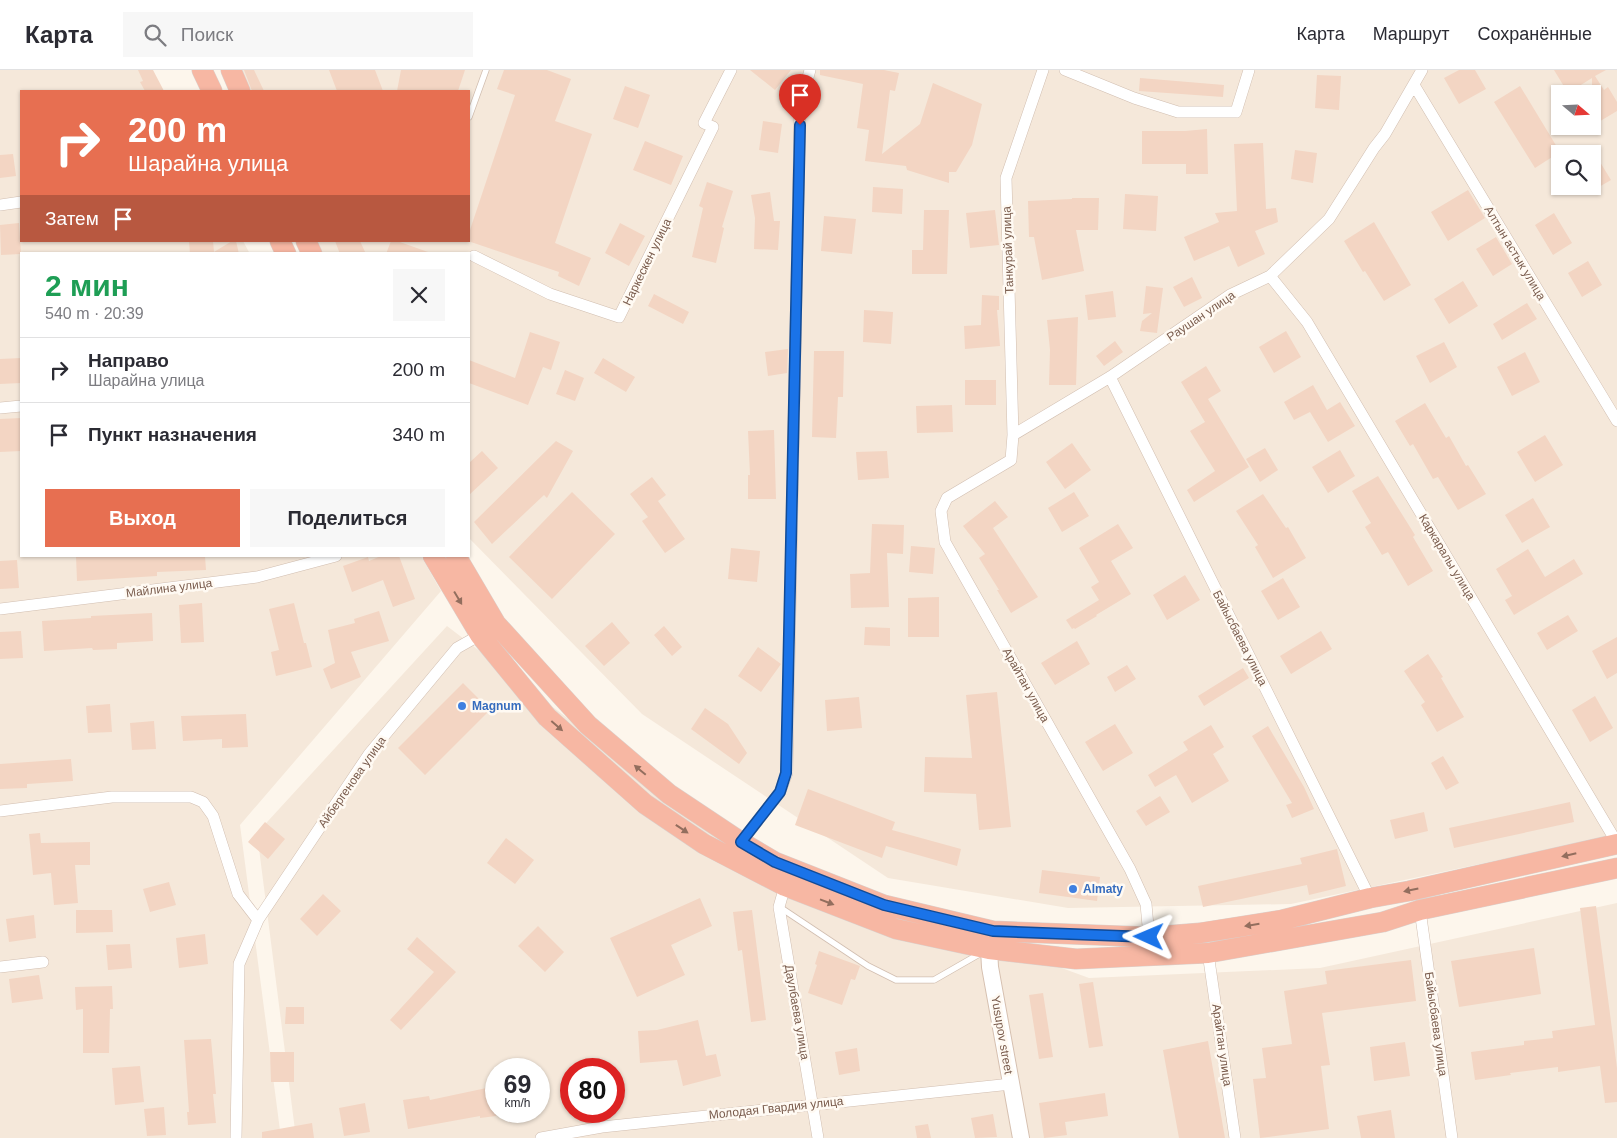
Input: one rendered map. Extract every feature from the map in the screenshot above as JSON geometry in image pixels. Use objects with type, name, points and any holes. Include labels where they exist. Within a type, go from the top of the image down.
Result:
[{"type":"highway","points":[[202,70],[212,90]]},
{"type":"highway","points":[[231,70],[240,90]]},
{"type":"highway","points":[[434,557],[480,635],[547,718],[645,804],[704,844],[785,886],[896,929],[991,940],[1149,937],[1200,933],[1282,920],[1370,898],[1617,844]]},
{"type":"highway","points":[[457,557],[496,624],[588,725],[669,794],[741,842],[775,862],[884,905],[991,940],[1076,959],[1208,952],[1383,922],[1420,910],[1617,868]]},
{"type":"street","name":"Наркескен улица","points":[[474,256],[550,294],[619,317],[713,127],[704,123],[731,70]]},
{"type":"street","points":[[741,842],[780,792],[786,773],[800,106],[810,70]]},
{"type":"street","name":"Танкурай улица","points":[[1013,435],[1006,178],[1043,70]]},
{"type":"street","points":[[1065,70],[1134,98],[1178,112],[1236,112],[1248,70]]},
{"type":"street","name":"Раушан улица","points":[[1013,435],[1110,377],[1230,294],[1270,276],[1329,219],[1385,134],[1422,70]]},
{"type":"street","name":"Алтын астык улица","points":[[1414,85],[1617,421]]},
{"type":"street","points":[[0,205],[20,202]]},
{"type":"street","name":"Каркаралы улица","points":[[1270,276],[1307,322],[1617,844]]},
{"type":"street","name":"Байысбаева улица","points":[[1110,377],[1370,898]]},
{"type":"street","points":[[0,408],[20,406]]},
{"type":"street","name":"Арайтан улица","points":[[1013,435],[1011,460],[947,498],[941,511],[945,542],[1130,869],[1146,904],[1149,937]]},
{"type":"street","name":"Майлина улица","points":[[0,609],[257,577],[332,557]]},
{"type":"street","name":"Айбергенова улица","points":[[236,1138],[239,964],[258,920],[369,754],[457,648],[480,635]]},
{"type":"street","points":[[0,811],[112,797],[190,797],[204,802],[213,816],[238,894],[258,920]]},
{"type":"street","name":"Даулбаева улица","points":[[785,886],[779,907],[818,1138]]},
{"type":"street","name":"Байысбаева улица","points":[[1420,910],[1452,1138]]},
{"type":"street","name":"Yusupov street","points":[[991,940],[990,967],[1021,1138]]},
{"type":"street","name":"Арайтан улица","points":[[1208,952],[1236,1138]]},
{"type":"street","points":[[0,967],[43,962]]},
{"type":"street","name":"Молодая Гвардия улица","points":[[541,1138],[603,1132],[812,1104],[1011,1084]]},
{"type":"lane","points":[[470,114],[486,70]]},
{"type":"lane","points":[[779,907],[868,966],[896,980],[934,980],[991,940]]},
{"type":"shaded area","points":[[0,70],[145,70],[156,90],[20,90],[20,242],[244,242],[249,252],[20,252],[20,557],[422,557],[441,591],[240,825],[281,1138],[0,1138]]},
{"type":"shaded area","points":[[230,70],[1617,70],[1617,835],[1291,904],[1068,908],[888,878],[642,714],[470,539],[470,252],[313,252],[308,242],[470,242],[470,90],[239,90]]},
{"type":"shaded area","points":[[447,626],[741,851],[1089,978],[1320,968],[1617,903],[1617,1138],[296,1138],[257,833]]},
{"type":"building","points":[[138,70],[153,70],[163,90],[144,90],[140,82],[143,81]]},
{"type":"building","points":[[244,70],[254,70],[264,90],[252,90]]},
{"type":"building","points":[[329,70],[375,70],[383,90],[337,90]]},
{"type":"building","points":[[401,70],[465,70],[458,90],[397,90]]},
{"type":"building","points":[[504,70],[547,70],[571,79],[555,121],[592,134],[555,243],[591,258],[579,286],[558,276],[559,272],[470,242],[470,230],[515,95],[497,89]]},
{"type":"building","points":[[750,70],[791,70],[775,90]]},
{"type":"building","points":[[820,70],[884,70],[899,73],[895,91],[890,90],[882,154],[920,124],[933,83],[982,104],[972,145],[956,172],[949,172],[949,183],[907,170],[906,166],[865,161],[869,130],[857,128],[863,84],[820,75]]},
{"type":"building","points":[[1459,70],[1475,70],[1486,89],[1459,104],[1444,78]]},
{"type":"building","points":[[1554,70],[1606,70],[1595,76],[1601,85],[1592,85],[1592,78],[1581,85],[1563,85]]},
{"type":"building","points":[[1317,75],[1341,76],[1339,110],[1315,108]]},
{"type":"building","points":[[1140,78],[1224,85],[1223,97],[1139,91]]},
{"type":"building","points":[[1601,85],[1604,90],[1608,87],[1617,102],[1617,111],[1601,121]]},
{"type":"building","points":[[625,86],[650,95],[638,128],[613,119]]},
{"type":"building","points":[[1520,86],[1556,145],[1551,145],[1551,158],[1535,168],[1494,102]]},
{"type":"building","points":[[763,121],[782,124],[778,153],[759,150]]},
{"type":"building","points":[[1207,129],[1208,174],[1186,174],[1186,164],[1142,164],[1142,131]]},
{"type":"building","points":[[645,141],[683,156],[671,185],[633,170]]},
{"type":"building","points":[[1263,143],[1266,209],[1276,208],[1278,222],[1255,231],[1265,254],[1238,267],[1229,246],[1194,261],[1184,237],[1219,222],[1215,213],[1237,211],[1234,144]]},
{"type":"building","points":[[1295,150],[1317,153],[1313,183],[1291,179]]},
{"type":"building","points":[[13,154],[16,176],[0,178],[0,155]]},
{"type":"building","points":[[1601,164],[1611,180],[1601,186]]},
{"type":"building","points":[[707,182],[733,191],[722,227],[724,228],[716,263],[692,257],[703,208],[699,206]]},
{"type":"building","points":[[873,187],[903,189],[902,214],[872,212]]},
{"type":"building","points":[[1468,190],[1485,218],[1448,241],[1431,212]]},
{"type":"building","points":[[770,192],[774,221],[780,221],[778,250],[754,249],[755,218],[751,195]]},
{"type":"building","points":[[1125,194],[1158,196],[1156,231],[1123,229]]},
{"type":"building","points":[[1099,198],[1098,230],[1076,230],[1084,271],[1042,280],[1034,237],[1029,237],[1028,201]]},
{"type":"building","points":[[924,210],[949,210],[947,274],[912,274],[912,250],[923,250]]},
{"type":"building","points":[[995,210],[999,245],[970,248],[966,213]]},
{"type":"building","points":[[1554,213],[1572,243],[1553,255],[1535,225]]},
{"type":"building","points":[[824,216],[856,219],[852,254],[821,251]]},
{"type":"building","points":[[1374,222],[1411,285],[1384,301],[1344,241]]},
{"type":"building","points":[[19,223],[20,254],[1,255],[0,225]]},
{"type":"building","points":[[620,223],[645,236],[629,266],[605,253]]},
{"type":"building","points":[[1496,237],[1512,264],[1493,276],[1476,249]]},
{"type":"building","points":[[189,242],[213,242],[214,252],[190,252]]},
{"type":"building","points":[[230,242],[236,242],[239,252],[214,252]]},
{"type":"building","points":[[335,242],[360,242],[365,252],[339,252]]},
{"type":"building","points":[[391,242],[400,242],[428,252],[387,252]]},
{"type":"building","points":[[1588,261],[1602,285],[1582,297],[1568,273]]},
{"type":"building","points":[[1192,277],[1202,298],[1184,307],[1173,287]]},
{"type":"building","points":[[1463,281],[1478,306],[1449,324],[1434,299]]},
{"type":"building","points":[[1146,286],[1163,288],[1157,333],[1140,331],[1142,321],[1152,313],[1143,314]]},
{"type":"building","points":[[1113,291],[1116,317],[1088,320],[1085,295]]},
{"type":"building","points":[[654,294],[689,312],[683,324],[648,306]]},
{"type":"building","points":[[982,295],[999,296],[999,310],[997,310],[1000,346],[965,349],[964,326],[981,325]]},
{"type":"building","points":[[1527,303],[1537,319],[1502,340],[1493,324]]},
{"type":"building","points":[[864,310],[893,312],[891,344],[863,342]]},
{"type":"building","points":[[1078,317],[1076,385],[1049,385],[1050,350],[1047,320]]},
{"type":"building","points":[[1286,331],[1301,357],[1274,373],[1259,347]]},
{"type":"building","points":[[530,332],[560,342],[551,370],[543,367],[528,405],[470,383],[470,360],[515,378]]},
{"type":"building","points":[[1115,341],[1123,352],[1104,366],[1096,356]]},
{"type":"building","points":[[1444,342],[1457,367],[1430,383],[1416,356]]},
{"type":"building","points":[[788,349],[787,373],[768,376],[765,352]]},
{"type":"building","points":[[814,351],[844,351],[843,397],[838,397],[836,438],[812,437]]},
{"type":"building","points":[[1525,352],[1540,382],[1512,396],[1497,367]]},
{"type":"building","points":[[20,358],[20,383],[0,384],[0,359]]},
{"type":"building","points":[[603,358],[635,377],[626,392],[594,373]]},
{"type":"building","points":[[1206,366],[1221,391],[1208,399],[1249,467],[1194,502],[1187,490],[1215,471],[1190,431],[1205,422],[1181,382]]},
{"type":"building","points":[[565,370],[584,378],[575,401],[556,394]]},
{"type":"building","points":[[965,380],[996,380],[996,405],[965,405]]},
{"type":"building","points":[[1313,385],[1327,410],[1340,402],[1355,426],[1328,442],[1310,412],[1294,420],[1284,402]]},
{"type":"building","points":[[1425,403],[1446,438],[1449,436],[1466,466],[1468,465],[1486,494],[1458,510],[1438,477],[1433,479],[1413,444],[1410,446],[1395,421]]},
{"type":"building","points":[[952,405],[953,432],[917,433],[916,406]]},
{"type":"building","points":[[20,418],[20,451],[0,452],[0,419]]},
{"type":"building","points":[[774,430],[776,499],[748,499],[748,475],[750,475],[748,431]]},
{"type":"building","points":[[1545,435],[1563,465],[1535,482],[1517,452]]},
{"type":"building","points":[[556,441],[573,451],[547,498],[544,495],[492,544],[474,522]]},
{"type":"building","points":[[1072,443],[1091,470],[1065,489],[1046,462]]},
{"type":"building","points":[[1265,448],[1278,470],[1260,482],[1246,459]]},
{"type":"building","points":[[1340,450],[1355,476],[1328,493],[1312,467]]},
{"type":"building","points":[[482,451],[498,468],[470,494],[470,462]]},
{"type":"building","points":[[887,451],[889,478],[858,480],[856,452]]},
{"type":"building","points":[[1378,476],[1415,535],[1413,537],[1433,571],[1408,586],[1388,552],[1382,555],[1365,527],[1371,523],[1352,491]]},
{"type":"building","points":[[652,477],[666,495],[658,501],[685,539],[665,553],[642,521],[648,517],[630,494]]},
{"type":"building","points":[[572,492],[615,534],[552,599],[509,557]]},
{"type":"building","points":[[1074,492],[1089,516],[1062,532],[1048,508]]},
{"type":"building","points":[[1263,494],[1286,528],[1288,527],[1306,558],[1273,578],[1255,547],[1258,545],[1236,511]]},
{"type":"building","points":[[1533,498],[1550,527],[1522,543],[1505,515]]},
{"type":"building","points":[[995,501],[1008,517],[993,528],[1038,597],[1011,613],[979,558],[985,554],[963,526]]},
{"type":"building","points":[[872,524],[904,525],[903,554],[887,553],[889,607],[851,608],[850,574],[870,573]]},
{"type":"building","points":[[1118,524],[1133,548],[1111,561],[1131,594],[1097,616],[1072,629],[1066,620],[1099,600],[1091,587],[1099,582],[1079,548]]},
{"type":"building","points":[[911,546],[935,548],[933,574],[909,572]]},
{"type":"building","points":[[731,548],[760,551],[757,582],[728,579]]},
{"type":"building","points":[[1528,549],[1545,577],[1574,559],[1583,574],[1514,615],[1505,600],[1512,596],[1496,569]]},
{"type":"building","points":[[76,557],[205,557],[206,570],[157,572],[157,576],[77,581]]},
{"type":"building","points":[[368,557],[369,561],[379,557],[399,557],[415,599],[393,607],[383,580],[352,592],[343,566]]},
{"type":"building","points":[[17,560],[19,588],[0,589],[0,561]]},
{"type":"building","points":[[1185,575],[1200,600],[1167,620],[1153,595]]},
{"type":"building","points":[[1283,578],[1300,607],[1278,620],[1261,591]]},
{"type":"building","points":[[939,597],[939,637],[908,637],[908,598]]},
{"type":"building","points":[[202,603],[204,642],[181,643],[179,605]]},
{"type":"building","points":[[294,603],[312,667],[276,676],[271,652],[279,650],[269,609]]},
{"type":"building","points":[[379,611],[389,641],[351,652],[361,677],[331,689],[323,669],[335,663],[328,630],[355,623],[354,619]]},
{"type":"building","points":[[152,613],[153,641],[117,643],[117,649],[93,650],[92,648],[44,651],[42,621]]},
{"type":"building","points":[[1568,615],[1578,631],[1547,650],[1537,633]]},
{"type":"building","points":[[612,622],[630,643],[604,666],[585,646]]},
{"type":"building","points":[[664,626],[682,647],[672,656],[654,635]]},
{"type":"building","points":[[865,627],[890,628],[890,646],[864,645]]},
{"type":"building","points":[[21,631],[23,658],[0,659],[0,632]]},
{"type":"building","points":[[1321,631],[1332,649],[1291,674],[1280,656]]},
{"type":"building","points":[[1617,637],[1617,673],[1607,679],[1592,651]]},
{"type":"building","points":[[1077,641],[1090,664],[1055,685],[1041,663]]},
{"type":"building","points":[[758,647],[781,664],[761,692],[738,676]]},
{"type":"building","points":[[1428,654],[1443,677],[1441,678],[1464,717],[1437,732],[1421,705],[1425,702],[1404,671]]},
{"type":"building","points":[[1127,665],[1136,679],[1115,692],[1107,677]]},
{"type":"building","points":[[1243,668],[1249,678],[1204,706],[1198,696]]},
{"type":"building","points":[[463,683],[490,710],[425,775],[398,748]]},
{"type":"building","points":[[997,692],[1011,827],[979,830],[976,794],[924,792],[925,757],[972,758],[966,695]]},
{"type":"building","points":[[1595,696],[1613,728],[1590,742],[1572,710]]},
{"type":"building","points":[[859,697],[862,728],[827,731],[825,700]]},
{"type":"building","points":[[110,704],[112,732],[88,733],[86,706]]},
{"type":"building","points":[[705,708],[728,724],[747,753],[739,764],[691,729]]},
{"type":"building","points":[[246,714],[248,747],[222,748],[222,739],[183,741],[181,716]]},
{"type":"building","points":[[154,721],[156,749],[132,750],[130,723]]},
{"type":"building","points":[[1115,724],[1133,753],[1103,771],[1085,742]]},
{"type":"building","points":[[1211,725],[1224,747],[1213,754],[1229,781],[1192,803],[1176,775],[1155,787],[1148,775],[1188,750],[1183,742]]},
{"type":"building","points":[[1268,726],[1304,787],[1314,809],[1292,818],[1286,805],[1292,803],[1252,736]]},
{"type":"building","points":[[1443,756],[1459,783],[1446,790],[1431,763]]},
{"type":"building","points":[[71,759],[73,781],[27,784],[27,788],[0,789],[0,764]]},
{"type":"building","points":[[808,789],[895,822],[892,830],[961,849],[957,866],[886,846],[882,858],[795,825]]},
{"type":"building","points":[[1160,796],[1170,812],[1146,826],[1136,811]]},
{"type":"building","points":[[1570,802],[1574,822],[1454,848],[1449,828]]},
{"type":"building","points":[[1424,812],[1428,831],[1395,839],[1390,820]]},
{"type":"building","points":[[265,822],[285,839],[268,859],[248,842]]},
{"type":"building","points":[[40,833],[41,843],[90,842],[90,865],[75,865],[78,903],[54,905],[51,873],[33,875],[29,834]]},
{"type":"building","points":[[506,838],[534,860],[515,884],[487,863]]},
{"type":"building","points":[[1337,849],[1346,886],[1309,895],[1307,885],[1203,907],[1198,886],[1302,864],[1300,858]]},
{"type":"building","points":[[1042,870],[1100,877],[1097,901],[1039,893]]},
{"type":"building","points":[[169,882],[176,905],[150,912],[143,889]]},
{"type":"building","points":[[323,894],[341,911],[317,936],[300,919]]},
{"type":"building","points":[[700,898],[712,926],[671,945],[685,975],[637,997],[610,938]]},
{"type":"building","points":[[1596,906],[1617,1068],[1617,1102],[1605,1103],[1600,1066],[1558,1072],[1558,1067],[1475,1080],[1471,1052],[1524,1045],[1524,1041],[1553,1038],[1552,1031],[1595,1025],[1580,908]]},
{"type":"building","points":[[76,910],[112,910],[113,932],[76,933]]},
{"type":"building","points":[[752,910],[766,1020],[751,1022],[742,950],[738,951],[733,912]]},
{"type":"building","points":[[34,915],[36,938],[9,942],[6,919]]},
{"type":"building","points":[[538,926],[564,952],[545,972],[518,946]]},
{"type":"building","points":[[205,934],[208,964],[179,968],[176,938]]},
{"type":"building","points":[[417,937],[456,972],[401,1030],[390,1020],[434,972],[407,949]]},
{"type":"building","points":[[130,944],[132,968],[108,970],[106,945]]},
{"type":"building","points":[[1534,948],[1541,994],[1459,1007],[1451,961]]},
{"type":"building","points":[[819,951],[860,966],[855,980],[851,979],[842,1005],[808,993],[817,965],[815,964]]},
{"type":"building","points":[[1411,960],[1416,1001],[1322,1013],[1330,1065],[1321,1066],[1329,1129],[1260,1138],[1253,1079],[1266,1078],[1262,1048],[1292,1044],[1284,991],[1327,984],[1325,971]]},
{"type":"building","points":[[39,975],[43,999],[12,1003],[9,979]]},
{"type":"building","points":[[1093,982],[1103,1046],[1089,1048],[1079,984]]},
{"type":"building","points":[[112,986],[113,1009],[110,1009],[109,1053],[83,1053],[83,1009],[76,1010],[75,987]]},
{"type":"building","points":[[1043,993],[1053,1057],[1039,1059],[1029,995]]},
{"type":"building","points":[[286,1007],[304,1007],[304,1024],[285,1024]]},
{"type":"building","points":[[698,1020],[706,1056],[716,1054],[721,1076],[683,1086],[677,1060],[640,1063],[638,1031],[657,1030]]},
{"type":"building","points":[[211,1039],[216,1094],[213,1094],[216,1123],[188,1125],[187,1112],[189,1112],[184,1040]]},
{"type":"building","points":[[1208,1041],[1225,1138],[1179,1138],[1163,1050]]},
{"type":"building","points":[[1405,1042],[1410,1076],[1374,1081],[1370,1047]]},
{"type":"building","points":[[857,1048],[860,1071],[839,1075],[835,1052]]},
{"type":"building","points":[[270,1052],[294,1052],[294,1082],[271,1082]]},
{"type":"building","points":[[140,1066],[144,1102],[115,1105],[112,1068]]},
{"type":"building","points":[[485,1088],[485,1117],[480,1118],[480,1116],[408,1129],[403,1100],[429,1096],[430,1100]]},
{"type":"building","points":[[1105,1093],[1108,1116],[1065,1122],[1067,1135],[1044,1138],[1039,1103]]},
{"type":"building","points":[[365,1103],[370,1132],[344,1136],[339,1108]]},
{"type":"building","points":[[164,1107],[166,1135],[147,1136],[144,1109]]},
{"type":"building","points":[[1391,1110],[1395,1138],[1361,1138],[1357,1116]]},
{"type":"building","points":[[993,1114],[997,1137],[975,1138],[971,1118]]},
{"type":"building","points":[[312,1123],[314,1138],[262,1138],[262,1132]]},
{"type":"building","points":[[928,1124],[931,1138],[917,1138],[915,1126]]},
{"type":"place","name":"Magnum","points":[[462,706]]},
{"type":"place","name":"Almaty","points":[[1073,889]]},
{"type":"route","points":[[800,125],[786,773],[780,792],[741,842],[775,862],[884,905],[993,931],[1149,937]]}]
